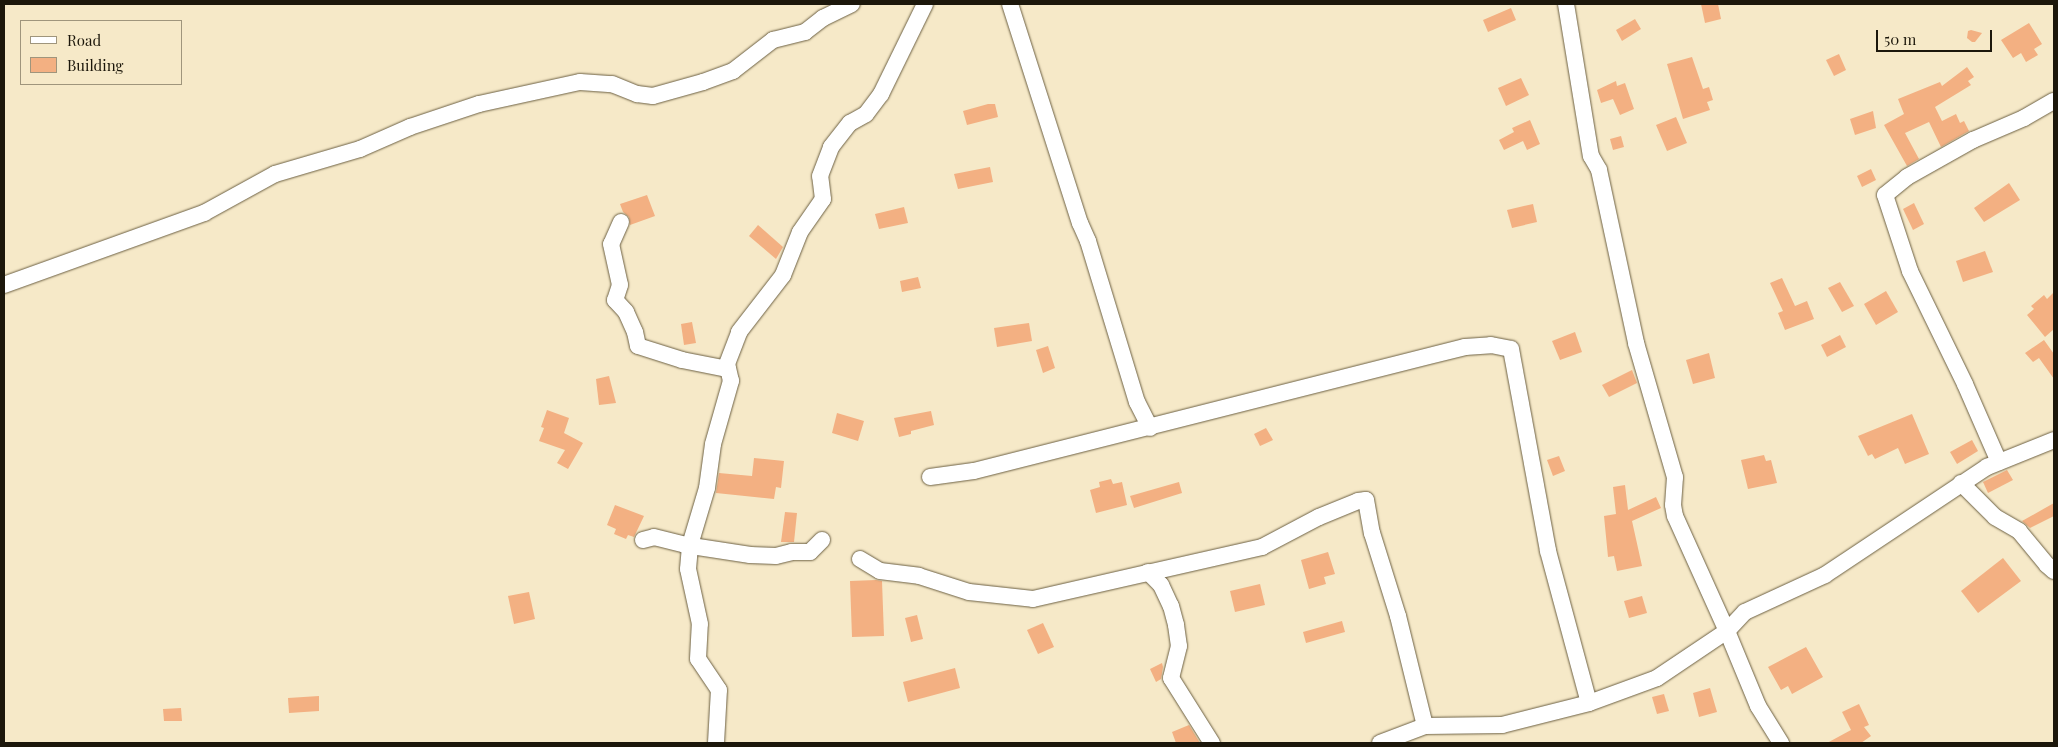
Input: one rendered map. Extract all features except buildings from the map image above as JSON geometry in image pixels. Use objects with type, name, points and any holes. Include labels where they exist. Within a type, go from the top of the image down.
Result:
[{"type":"street","points":[[4,285],[204,213],[275,174],[360,149],[410,128],[479,104],[580,82],[612,84],[638,94],[653,96],[703,82],[733,71],[773,40],[805,32],[823,18],[852,4]]},
{"type":"street","points":[[716,743],[719,690],[698,659],[700,624],[688,569],[690,545],[707,488],[713,444],[730,381],[727,364],[739,332],[783,275],[800,232],[823,199],[820,176],[831,147],[850,123],[866,114],[881,94],[925,4]]},
{"type":"street","points":[[1010,4],[1080,222],[1088,241],[1137,402],[1150,428]]},
{"type":"street","points":[[1566,4],[1591,156],[1599,170],[1636,343],[1675,477],[1673,505],[1675,516],[1727,631],[1758,706],[1781,743]]},
{"type":"street","points":[[1999,462],[1965,384],[1910,271],[1885,195],[1907,178],[1973,140],[2024,118],[2054,101]]},
{"type":"street","points":[[620,222],[611,244],[620,285],[615,300],[626,312],[635,332],[638,346],[682,360],[728,369]]},
{"type":"street","points":[[930,477],[974,471],[1465,347],[1491,346],[1511,349],[1548,551],[1588,703]]},
{"type":"street","points":[[1380,743],[1424,726],[1502,725],[1588,703],[1657,678],[1727,631],[1744,612],[1825,575],[1987,467],[2054,440]]},
{"type":"street","points":[[1961,483],[1995,517],[2019,531],[2046,565],[2054,571]]},
{"type":"street","points":[[860,559],[880,571],[920,576],[968,592],[1033,598],[1262,547],[1319,517],[1358,501],[1366,500],[1372,532],[1398,616],[1424,726]]},
{"type":"street","points":[[643,540],[654,537],[750,555],[776,556],[792,552],[810,552],[822,540]]},
{"type":"street","points":[[1148,572],[1161,585],[1171,606],[1176,625],[1179,646],[1171,678],[1212,743]]}]
